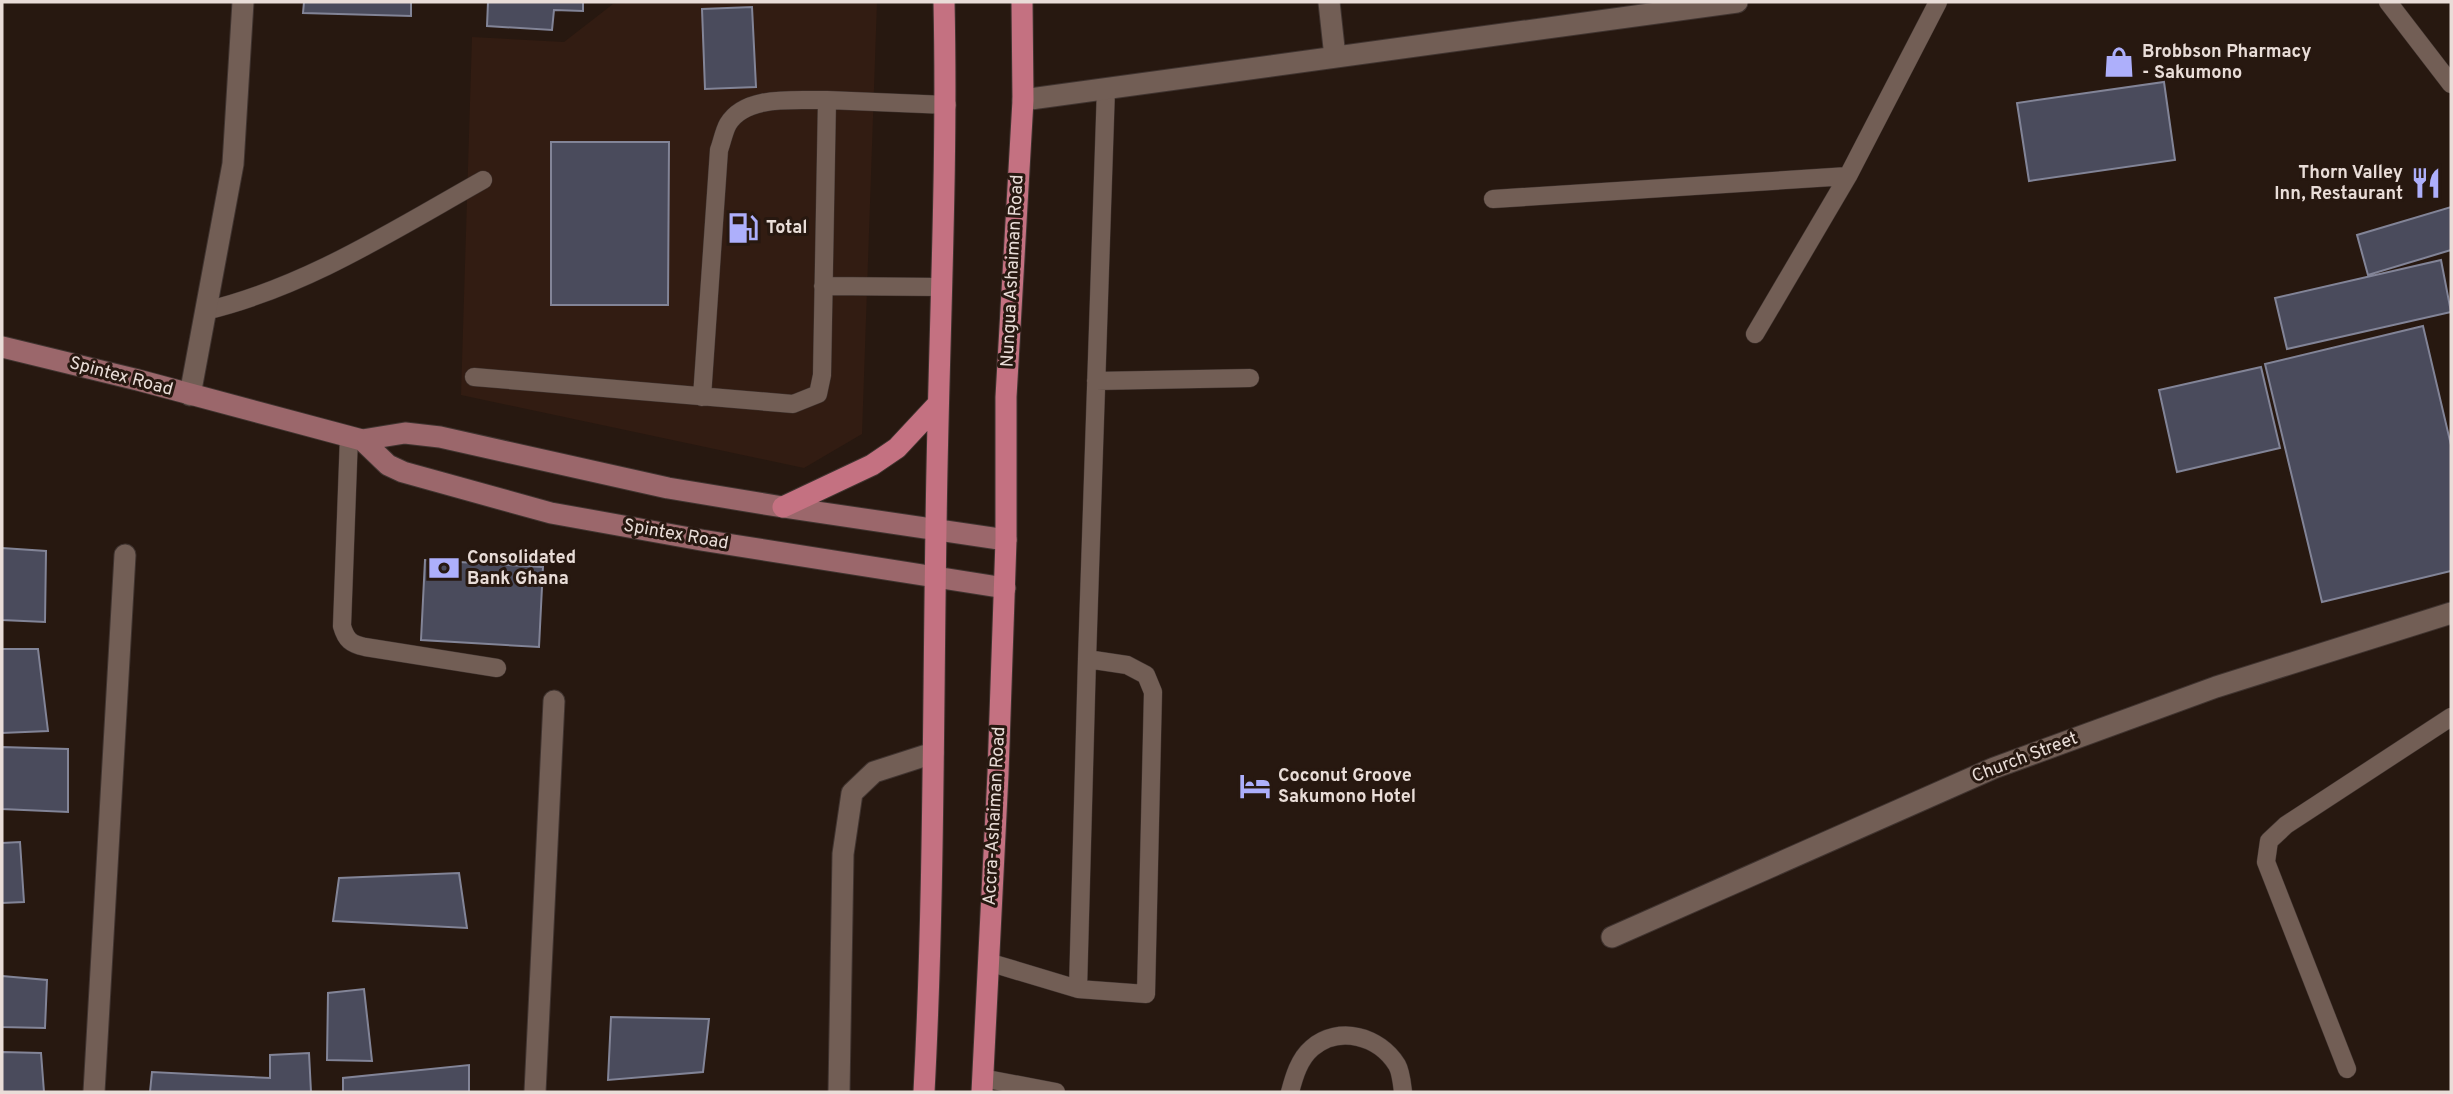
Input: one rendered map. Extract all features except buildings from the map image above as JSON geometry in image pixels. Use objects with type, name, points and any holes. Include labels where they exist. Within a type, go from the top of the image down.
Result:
[{"type":"main road","points":[[924,1092],[929,998],[936,531],[947,105],[944,2]]},
{"type":"main road","name":"Nungua Ashaiman Road","points":[[1006,541],[1006,397],[1023,100],[1022,2]]},
{"type":"main road","name":"Spintex Road","points":[[2,348],[138,380],[356,438],[405,433],[440,437],[589,471],[783,508],[1006,541]]},
{"type":"main road","points":[[783,508],[872,465],[897,447],[939,404]]},
{"type":"main road","name":"Spintex Road","points":[[356,438],[388,465],[403,472],[551,513],[701,540],[1005,588]]},
{"type":"main road","name":"Accra-Ashaiman Road","points":[[982,1085],[998,774],[1006,541]]},
{"type":"street","points":[[190,395],[233,164],[243,2]]},
{"type":"street","points":[[1329,2],[1335,57]]},
{"type":"street","points":[[1023,100],[1737,2]]},
{"type":"street","points":[[94,1092],[125,555]]},
{"type":"street","name":"Church Street","points":[[1612,937],[1994,768],[2216,687],[2451,613]]},
{"type":"street","points":[[535,1092],[554,701]]},
{"type":"street","points":[[839,1092],[843,854],[852,793],[874,772],[933,753]]},
{"type":"lane","points":[[1755,334],[1848,176],[1938,2]]},
{"type":"lane","points":[[2388,2],[2451,84]]},
{"type":"lane","points":[[1078,989],[1106,88]]},
{"type":"lane","points":[[474,377],[793,404],[818,394],[822,375],[827,100]]},
{"type":"lane","points":[[702,397],[719,150],[729,122],[747,107],[769,102],[827,100],[947,105]]},
{"type":"lane","points":[[1493,198],[1848,176]]},
{"type":"lane","points":[[205,311],[245,302],[311,275],[483,180]]},
{"type":"lane","points":[[823,286],[942,287]]},
{"type":"lane","points":[[1096,381],[1250,378]]},
{"type":"lane","points":[[356,438],[342,626],[345,637],[352,644],[365,647],[497,668]]},
{"type":"lane","points":[[988,962],[1078,989],[1146,994],[1153,692],[1146,675],[1127,665],[1087,659]]},
{"type":"lane","points":[[2347,1069],[2266,862],[2269,841],[2286,825],[2451,717]]},
{"type":"lane","points":[[1290,1092],[1297,1069],[1310,1049],[1328,1038],[1351,1034],[1378,1044],[1398,1067],[1403,1092]]},
{"type":"lane","points":[[982,1085],[1056,1092]]},
{"type":"shaded area","points":[[877,2],[862,434],[804,468],[461,395],[472,37],[564,42],[613,4]]},
{"type":"place","name":"Brobbson Pharmacy - Sakumono","points":[[2119,62]]},
{"type":"place","name":"Thorn Valley Inn, Restaurant","points":[[2426,183]]},
{"type":"place","name":"Total","points":[[743,228]]},
{"type":"place","name":"Consolidated Bank Ghana","points":[[444,568]]},
{"type":"place","name":"Coconut Groove Sakumono Hotel","points":[[1255,786]]}]
